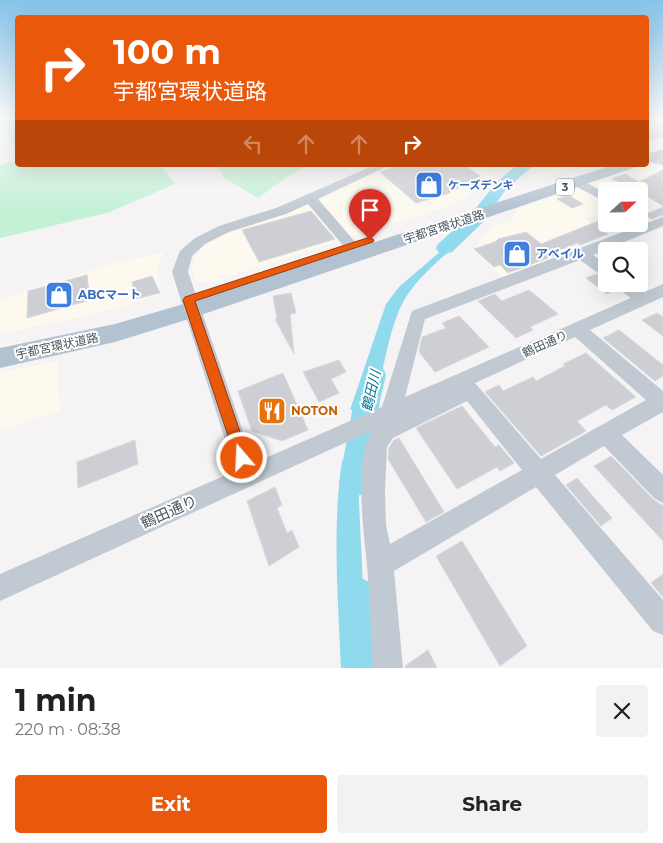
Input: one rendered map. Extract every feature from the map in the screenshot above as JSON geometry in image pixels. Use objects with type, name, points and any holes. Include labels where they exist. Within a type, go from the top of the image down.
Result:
[{"type":"main road","points":[[649,156],[663,153]]},
{"type":"main road","name":"宇都宮環状道路","points":[[0,345],[190,304],[507,201],[598,167]]},
{"type":"main road","name":"宇都宮環状道路","points":[[507,201],[578,182],[622,167]]},
{"type":"main road","name":"宇都宮環状道路","points":[[0,358],[115,333],[351,246],[461,216]]},
{"type":"street","points":[[649,157],[663,162]]},
{"type":"street","points":[[248,477],[180,272],[185,254],[200,240],[224,229],[281,211],[380,167]]},
{"type":"street","points":[[578,182],[598,193]]},
{"type":"street","points":[[310,198],[351,246]]},
{"type":"street","points":[[381,418],[418,315],[582,254],[658,223]]},
{"type":"street","points":[[582,254],[598,265]]},
{"type":"street","name":"鶴田通り","points":[[0,588],[381,418],[466,386],[577,329],[663,290]]},
{"type":"street","points":[[634,292],[644,299]]},
{"type":"street","points":[[380,564],[663,402],[577,329]]},
{"type":"street","points":[[388,668],[380,564],[374,525],[373,490],[376,443],[386,431],[466,386],[663,621]]},
{"type":"street","points":[[606,434],[663,491]]},
{"type":"shaded area","points":[[650,163],[663,164],[663,193],[648,196],[648,182],[598,182],[598,214],[586,219],[591,223],[549,240],[569,255],[504,279],[473,250],[491,227],[512,220],[517,209],[638,167],[649,167]]},
{"type":"shaded area","points":[[386,167],[479,167],[494,174],[455,204],[208,283],[195,280],[192,270],[195,258],[203,247],[223,232],[283,214]]},
{"type":"shaded area","points":[[541,167],[577,167],[532,181],[528,179]]},
{"type":"shaded area","points":[[164,252],[157,269],[160,295],[90,315],[0,334],[0,302],[27,290],[111,264]]},
{"type":"shaded area","points":[[57,361],[60,410],[0,432],[0,372]]},
{"type":"green space","points":[[15,161],[15,167],[162,167],[175,184],[107,213],[0,238],[0,165]]},
{"type":"green space","points":[[218,167],[305,167],[287,177],[258,198],[224,178]]},
{"type":"water","points":[[518,167],[532,167],[508,187],[493,191],[501,181]]},
{"type":"water","points":[[482,223],[439,260],[409,293],[397,314],[393,326],[376,400],[350,410],[386,304],[399,287],[442,250],[460,230]]},
{"type":"water","points":[[361,453],[358,482],[367,668],[341,668],[336,538],[339,487],[342,461]]},
{"type":"building","name":"ケーズデンキ","points":[[394,167],[468,167],[480,176],[447,194],[416,203],[380,172]]},
{"type":"building","points":[[663,170],[663,206],[648,197],[648,182],[639,182]]},
{"type":"building","points":[[625,174],[639,182],[619,182],[612,179]]},
{"type":"building","points":[[568,195],[583,204],[572,208],[557,199]]},
{"type":"building","points":[[663,207],[663,215],[652,219],[648,217],[648,213]]},
{"type":"building","points":[[311,211],[335,239],[259,262],[242,230]]},
{"type":"building","name":"アベイル","points":[[598,221],[598,232],[608,234],[580,245],[577,243],[552,253],[556,255],[508,273],[500,265],[494,267],[474,249],[495,242],[498,239],[526,232],[541,244]]},
{"type":"building","name":"ABCマート","points":[[87,275],[90,300],[27,318],[28,291]]},
{"type":"building","points":[[598,275],[598,287],[586,278]]},
{"type":"building","points":[[152,276],[160,293],[136,299],[132,282]]},
{"type":"building","points":[[529,290],[558,314],[530,327],[533,330],[516,338],[478,301],[495,294],[502,301]]},
{"type":"building","points":[[291,293],[296,313],[290,314],[294,354],[275,319],[277,319],[273,296]]},
{"type":"building","points":[[657,313],[663,317],[663,336],[642,320]]},
{"type":"building","points":[[459,316],[489,347],[435,372],[419,352],[422,337],[446,328],[442,323]]},
{"type":"building","points":[[619,330],[663,365],[663,376],[655,381],[603,338]]},
{"type":"building","points":[[586,353],[636,397],[612,410],[606,405],[577,421],[586,431],[541,456],[485,392],[499,385],[503,391],[533,377],[536,381],[565,366],[563,364]]},
{"type":"building","points":[[339,360],[346,372],[331,379],[339,393],[319,402],[303,372]]},
{"type":"building","name":"NOTON","points":[[283,373],[308,430],[282,441],[252,431],[238,391]]},
{"type":"building","points":[[462,406],[495,447],[499,445],[514,463],[500,471],[497,467],[457,489],[416,428]]},
{"type":"building","points":[[399,438],[444,512],[426,522],[388,459],[389,448],[394,440]]},
{"type":"building","points":[[135,440],[138,464],[78,488],[77,462]]},
{"type":"building","points":[[611,456],[654,500],[663,506],[663,541],[594,466]]},
{"type":"building","points":[[577,478],[612,518],[601,526],[566,485]]},
{"type":"building","points":[[275,487],[282,505],[277,508],[287,533],[292,530],[299,547],[269,566],[247,501]]},
{"type":"building","points":[[462,541],[527,646],[500,666],[436,556]]},
{"type":"building","points":[[663,574],[663,597],[651,583]]},
{"type":"building","points":[[428,650],[437,668],[405,668],[405,666]]},
{"type":"waterway","name":"鶴田川","points":[[445,248],[478,217],[501,186],[524,167]]},
{"type":"waterway","name":"鶴田川","points":[[354,483],[367,400],[374,375]]},
{"type":"waterway","name":"鶴田川","points":[[361,596],[369,642],[367,668]]},
{"type":"place","name":"ケーズデンキ","points":[[429,185]]},
{"type":"place","name":"アベイル","points":[[517,254]]},
{"type":"place","name":"ABCマート","points":[[59,295]]},
{"type":"place","name":"NOTON","points":[[272,411]]},
{"type":"route","points":[[242,458],[189,300],[370,240]]}]
